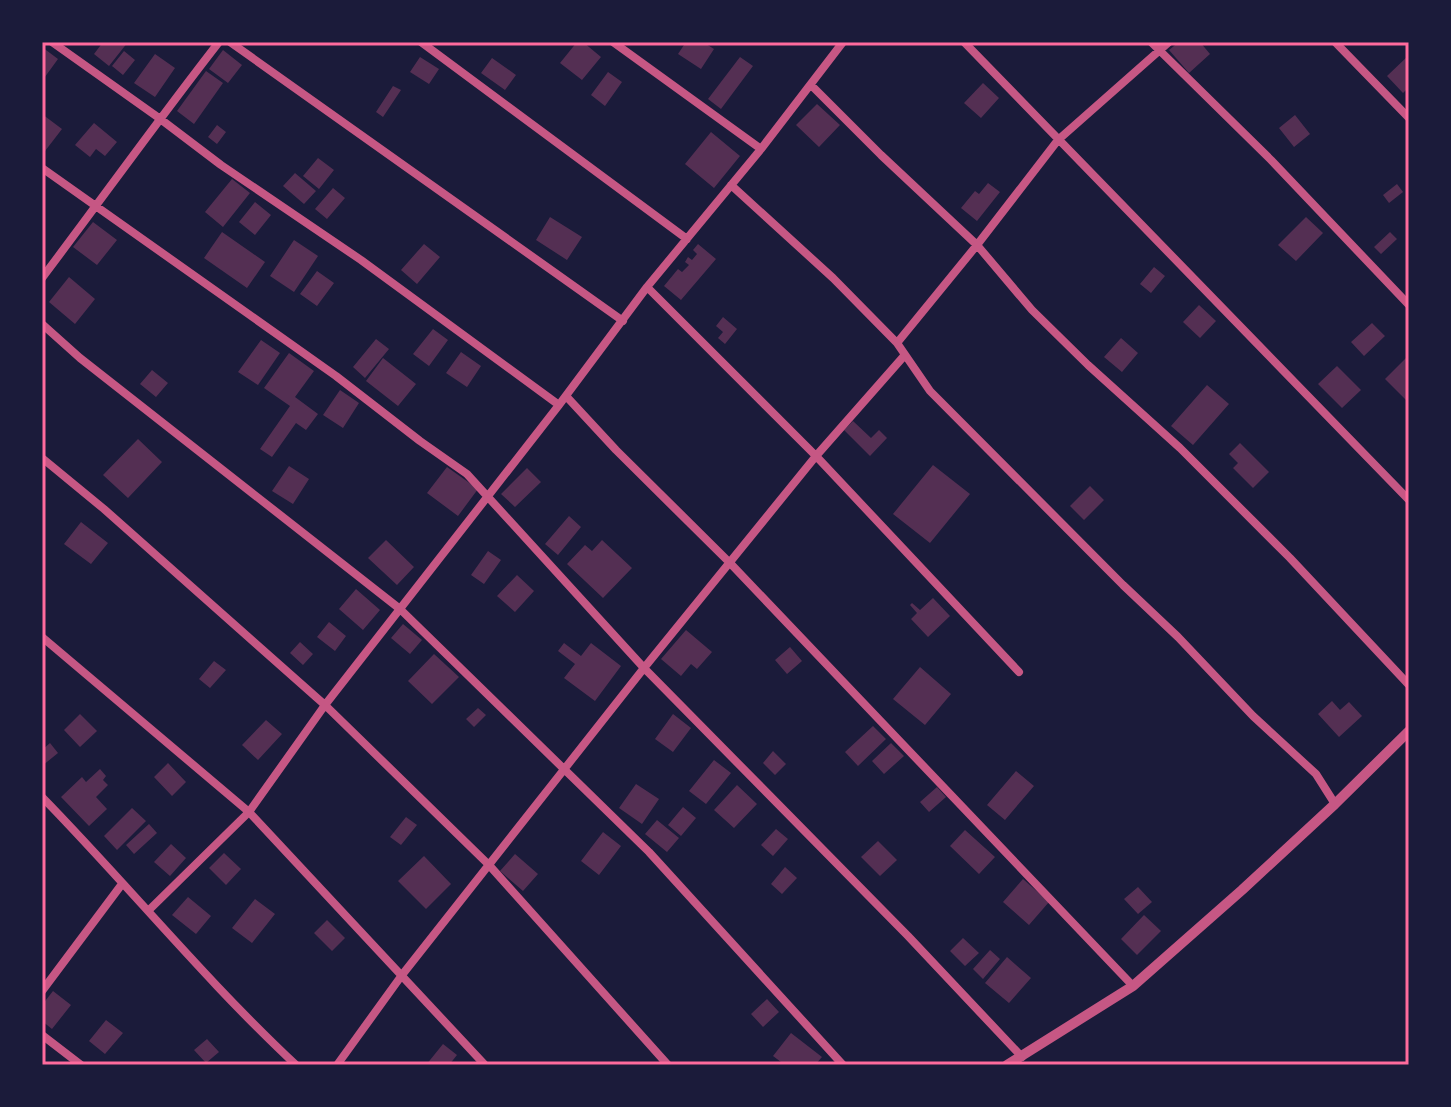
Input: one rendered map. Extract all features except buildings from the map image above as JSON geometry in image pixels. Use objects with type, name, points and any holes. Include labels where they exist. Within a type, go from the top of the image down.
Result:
[{"type":"street","points":[[52,42],[559,405]]},
{"type":"street","points":[[42,278],[219,42]]},
{"type":"street","points":[[230,42],[623,321]]},
{"type":"street","points":[[421,42],[687,239]]},
{"type":"street","points":[[613,42],[761,149]]},
{"type":"street","points":[[964,42],[1409,500]]},
{"type":"street","points":[[1151,42],[1282,171],[1409,305]]},
{"type":"street","points":[[897,343],[1058,140],[1169,42]]},
{"type":"street","points":[[1335,42],[1409,118]]},
{"type":"street","points":[[148,911],[249,812],[325,705],[647,287],[811,85],[838,44]]},
{"type":"street","points":[[811,85],[977,245],[1032,310],[1180,448],[1290,558],[1409,685]]},
{"type":"street","points":[[42,168],[336,376],[467,474],[644,668],[908,936],[1022,1057]]},
{"type":"street","points":[[731,185],[833,278],[897,343],[930,391],[1178,637],[1253,716],[1316,774],[1335,804]]},
{"type":"street","points":[[647,287],[816,456],[1019,672]]},
{"type":"street","points":[[42,324],[80,358],[400,609],[649,852],[843,1065]]},
{"type":"street","points":[[337,1065],[402,975],[644,668],[816,456],[904,356]]},
{"type":"street","points":[[566,396],[730,563],[1133,986]]},
{"type":"street","points":[[42,458],[325,705],[489,865],[668,1065]]},
{"type":"street","points":[[42,637],[249,812],[485,1065]]},
{"type":"street","points":[[1007,1065],[1133,986],[1242,890],[1408,732]]},
{"type":"street","points":[[42,797],[262,1033],[296,1065]]},
{"type":"street","points":[[42,991],[122,884]]},
{"type":"street","points":[[42,1035],[81,1065]]}]
